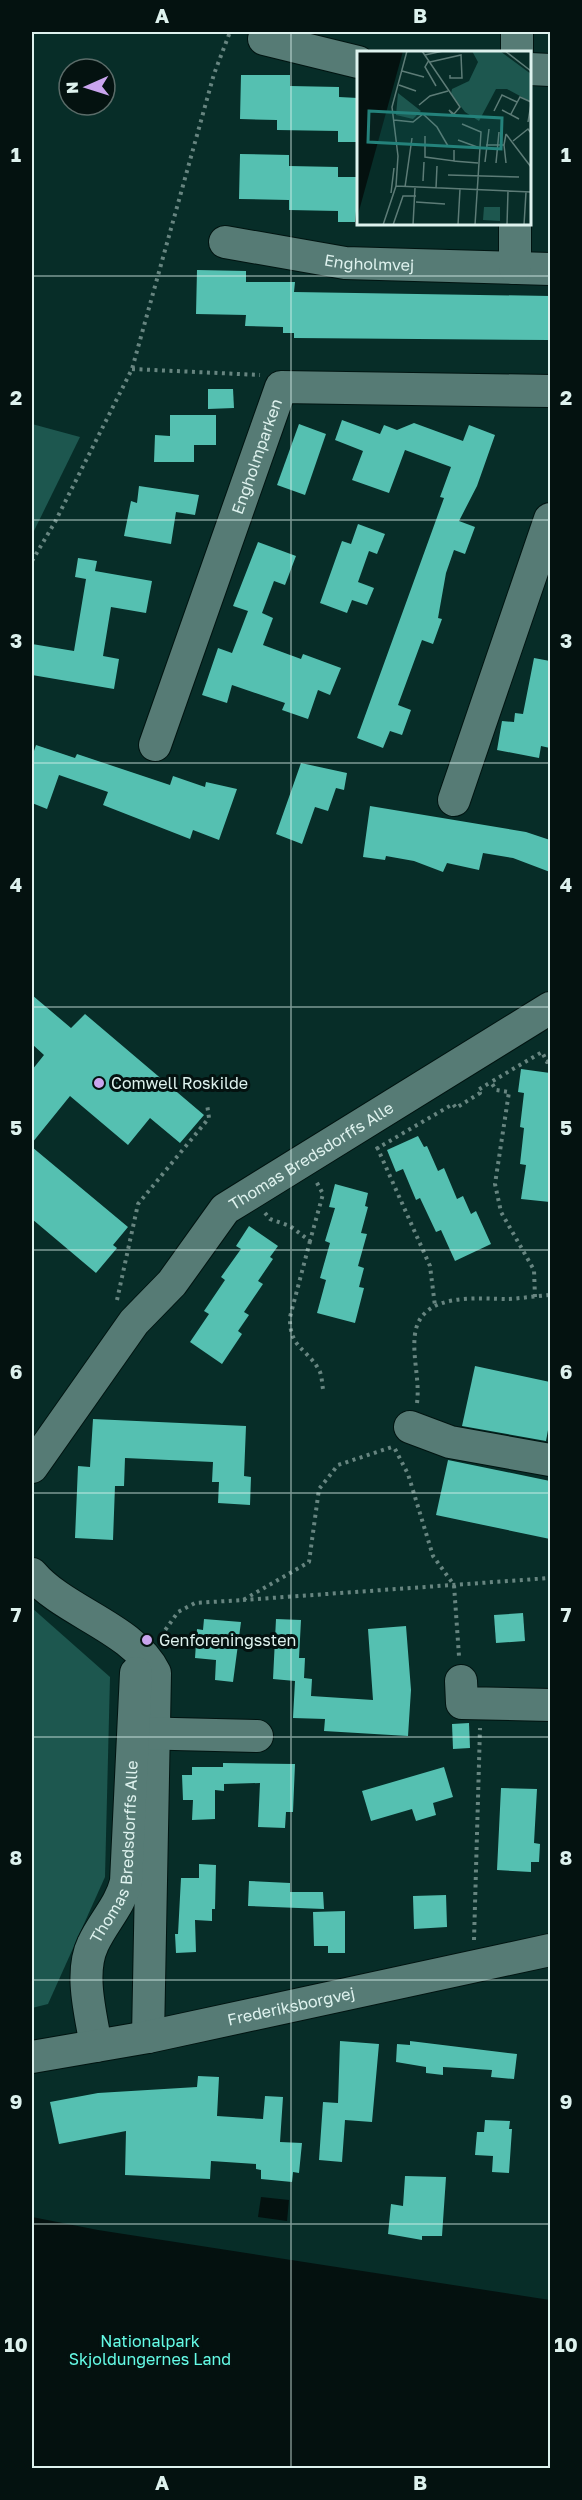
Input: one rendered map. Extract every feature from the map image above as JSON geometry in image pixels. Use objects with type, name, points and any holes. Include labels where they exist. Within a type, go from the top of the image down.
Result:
[{"type":"street","points":[[517,32],[517,51]]},
{"type":"street","points":[[264,39],[357,62]]},
{"type":"street","points":[[531,69],[550,70]]},
{"type":"street","points":[[515,225],[515,268]]},
{"type":"street","name":"Engholmvej","points":[[225,242],[345,263],[550,269]]},
{"type":"street","name":"Engholmparken","points":[[155,745],[281,387],[550,391]]},
{"type":"street","points":[[454,800],[550,519]]},
{"type":"street","name":"Thomas Bredsdorffs Alle","points":[[32,1467],[125,1312],[172,1283],[225,1209],[264,1206],[315,1178],[550,1008]]},
{"type":"street","points":[[125,1312],[153,1279],[211,1194]]},
{"type":"street","points":[[402,1437],[450,1442],[550,1460]]},
{"type":"street","name":"Thomas Bredsdorffs Alle","points":[[32,1574],[44,1588],[119,1636],[145,1658],[154,1673],[156,1684],[144,1733],[139,1865],[148,2037]]},
{"type":"street","points":[[471,1692],[550,1705]]},
{"type":"street","points":[[144,1733],[257,1736]]},
{"type":"street","name":"Thomas Bredsdorffs Alle","points":[[96,2046],[87,1967],[92,1945],[122,1898],[139,1865]]},
{"type":"street","name":"Frederiksborgvej","points":[[32,2057],[148,2037],[550,1950]]},
{"type":"path","points":[[32,561],[55,522],[132,369],[214,74],[230,32]]},
{"type":"path","points":[[132,369],[265,375],[281,387]]},
{"type":"path","points":[[371,1136],[453,1104],[456,1108],[480,1093],[478,1090],[542,1052],[548,1062],[550,1060]]},
{"type":"path","points":[[491,1082],[496,1090],[509,1092],[495,1184],[498,1200],[513,1235],[534,1270],[535,1296]]},
{"type":"path","points":[[125,1312],[138,1204],[208,1118],[207,1104]]},
{"type":"path","points":[[368,1154],[371,1136]]},
{"type":"path","points":[[371,1136],[430,1266],[435,1306]]},
{"type":"path","points":[[315,1178],[323,1194],[290,1329],[295,1343],[319,1370],[323,1389]]},
{"type":"path","points":[[264,1206],[310,1241]]},
{"type":"path","points":[[473,1968],[471,1692],[454,1585],[433,1556],[408,1474],[402,1437],[418,1400],[415,1332],[422,1318],[435,1306],[462,1297],[550,1295]]},
{"type":"path","points":[[243,1600],[309,1562],[320,1489],[338,1465],[402,1437]]},
{"type":"path","points":[[145,1658],[178,1612],[195,1603],[550,1578]]},
{"type":"green space","points":[[32,424],[80,437],[32,535]]},
{"type":"green space","points":[[32,1608],[110,1677],[105,1877],[48,2004],[32,2008]]},
{"type":"shaded area","points":[[261,2197],[289,2200],[287,2221],[258,2217]]},
{"type":"shaded area","name":"Nationalpark Skjoldungernes Land","points":[[32,2217],[98,2230],[550,2300],[550,2468],[32,2468]]},
{"type":"building","points":[[241,75],[290,75],[290,86],[339,87],[339,97],[357,98],[356,142],[338,142],[338,131],[277,130],[277,120],[240,119]]},
{"type":"building","points":[[240,154],[289,155],[289,166],[338,167],[338,177],[357,177],[355,222],[338,222],[338,211],[289,210],[289,200],[239,199]]},
{"type":"building","points":[[197,270],[246,271],[246,282],[295,282],[294,292],[550,296],[550,340],[294,338],[294,333],[283,333],[283,327],[245,326],[246,315],[196,314]]},
{"type":"building","points":[[208,389],[233,389],[234,408],[208,409]]},
{"type":"building","points":[[170,415],[216,415],[216,445],[194,445],[194,462],[154,462],[155,435],[170,436]]},
{"type":"building","points":[[342,420],[380,434],[384,425],[397,430],[414,423],[463,441],[469,425],[495,435],[477,486],[459,521],[475,527],[465,554],[454,550],[446,573],[438,618],[442,619],[433,644],[422,640],[398,705],[411,710],[402,735],[390,731],[383,748],[357,738],[444,498],[440,497],[451,467],[405,450],[389,493],[352,480],[363,451],[335,440]]},
{"type":"building","points":[[299,424],[326,434],[305,495],[277,485]]},
{"type":"building","points":[[139,486],[199,495],[195,515],[176,512],[171,544],[124,536],[131,501],[137,503]]},
{"type":"building","points":[[358,524],[385,534],[377,554],[369,551],[358,582],[374,588],[367,605],[352,600],[347,613],[320,603],[342,541],[351,544]]},
{"type":"building","points":[[258,542],[296,556],[285,585],[274,581],[262,613],[273,618],[263,645],[301,659],[303,654],[341,668],[330,695],[318,690],[308,719],[282,710],[285,703],[232,685],[227,703],[202,695],[218,648],[232,653],[248,611],[233,606]]},
{"type":"building","points":[[78,558],[97,561],[95,571],[152,581],[146,613],[111,607],[103,656],[119,659],[114,689],[32,675],[32,644],[74,651],[86,579],[75,577]]},
{"type":"building","points":[[534,658],[550,661],[550,748],[541,746],[539,758],[497,750],[502,721],[514,722],[515,713],[523,714]]},
{"type":"building","points":[[36,745],[75,758],[77,754],[170,785],[173,776],[205,787],[206,782],[237,789],[219,840],[193,830],[190,839],[103,805],[108,792],[59,775],[47,809],[32,803],[32,757]]},
{"type":"building","points":[[301,763],[347,773],[344,790],[336,788],[328,811],[315,807],[302,844],[276,834]]},
{"type":"building","points":[[370,806],[526,832],[550,840],[550,872],[513,858],[483,853],[479,870],[447,863],[443,872],[414,861],[386,856],[385,860],[363,857]]},
{"type":"building","name":"Comwell Roskilde","points":[[32,995],[71,1028],[85,1014],[204,1115],[180,1143],[150,1118],[128,1145],[70,1096],[32,1143],[32,1070],[44,1055],[32,1044]]},
{"type":"building","points":[[521,1069],[550,1073],[550,1202],[521,1199],[526,1165],[520,1164],[524,1128],[520,1127],[524,1093],[518,1092]]},
{"type":"building","points":[[418,1136],[424,1147],[427,1146],[438,1171],[444,1168],[457,1199],[463,1196],[471,1214],[476,1211],[491,1244],[455,1261],[441,1230],[436,1232],[420,1198],[416,1200],[403,1169],[396,1172],[387,1150]]},
{"type":"building","points":[[32,1147],[128,1227],[113,1245],[117,1248],[96,1273],[32,1219]]},
{"type":"building","points":[[335,1184],[368,1193],[365,1206],[368,1207],[361,1233],[367,1234],[358,1266],[364,1268],[359,1287],[364,1288],[355,1323],[317,1313],[326,1280],[320,1278],[330,1243],[325,1241],[335,1208],[329,1207]]},
{"type":"building","points":[[249,1226],[278,1246],[270,1257],[273,1259],[258,1281],[263,1284],[244,1312],[249,1315],[238,1331],[242,1334],[222,1364],[190,1342],[209,1314],[204,1311],[225,1280],[221,1277],[241,1249],[236,1246]]},
{"type":"building","points":[[475,1366],[550,1382],[550,1419],[546,1441],[462,1426]]},
{"type":"building","points":[[93,1419],[246,1426],[244,1476],[251,1477],[250,1505],[218,1503],[219,1482],[212,1482],[213,1462],[125,1458],[124,1486],[115,1486],[113,1540],[75,1538],[78,1466],[90,1467]]},
{"type":"building","points":[[448,1460],[550,1481],[550,1539],[436,1515]]},
{"type":"building","points":[[523,1613],[525,1641],[496,1643],[494,1615]]},
{"type":"building","points":[[204,1619],[241,1622],[233,1682],[215,1680],[216,1660],[195,1658],[197,1629],[203,1630]]},
{"type":"building","points":[[276,1619],[301,1620],[299,1658],[305,1658],[304,1678],[312,1679],[311,1696],[373,1700],[368,1629],[406,1626],[411,1690],[408,1736],[324,1731],[325,1719],[293,1718],[295,1681],[273,1679]]},
{"type":"building","points":[[469,1723],[470,1748],[453,1749],[452,1724]]},
{"type":"building","points":[[223,1763],[295,1764],[293,1812],[286,1812],[285,1828],[258,1827],[260,1783],[224,1784],[224,1791],[215,1790],[215,1819],[192,1820],[193,1800],[183,1800],[182,1775],[192,1775],[192,1767],[223,1767]]},
{"type":"building","points":[[444,1767],[453,1797],[433,1803],[436,1815],[416,1821],[412,1809],[371,1821],[362,1791]]},
{"type":"building","points":[[501,1788],[537,1789],[534,1843],[540,1844],[539,1862],[531,1862],[531,1872],[497,1870]]},
{"type":"building","points":[[199,1864],[216,1865],[215,1909],[212,1909],[212,1921],[195,1920],[196,1952],[176,1953],[175,1934],[178,1934],[181,1878],[199,1878]]},
{"type":"building","points":[[249,1881],[290,1883],[290,1892],[323,1892],[324,1909],[248,1906]]},
{"type":"building","points":[[446,1895],[447,1927],[414,1929],[413,1896]]},
{"type":"building","points":[[345,1911],[345,1953],[328,1953],[328,1946],[314,1946],[313,1912]]},
{"type":"building","points":[[340,2041],[379,2044],[372,2122],[345,2120],[342,2162],[319,2160],[323,2102],[338,2103]]},
{"type":"building","points":[[410,2041],[517,2054],[514,2079],[491,2077],[492,2070],[443,2067],[443,2075],[426,2073],[426,2067],[396,2062],[397,2044],[410,2045]]},
{"type":"building","points":[[198,2076],[219,2077],[217,2116],[263,2119],[265,2096],[283,2097],[280,2142],[302,2143],[299,2173],[293,2172],[292,2182],[261,2179],[261,2170],[256,2169],[256,2164],[211,2161],[210,2179],[125,2175],[126,2131],[59,2144],[50,2102],[98,2093],[197,2087]]},
{"type":"building","points":[[485,2120],[510,2121],[509,2129],[512,2129],[509,2173],[492,2172],[493,2156],[475,2155],[477,2132],[484,2132]]},
{"type":"building","points":[[405,2176],[446,2177],[442,2236],[422,2236],[422,2240],[388,2234],[391,2204],[403,2206]]},
{"type":"place","name":"Comwell Roskilde","points":[[99,1083]]},
{"type":"place","name":"Genforeningssten","points":[[147,1640]]}]
